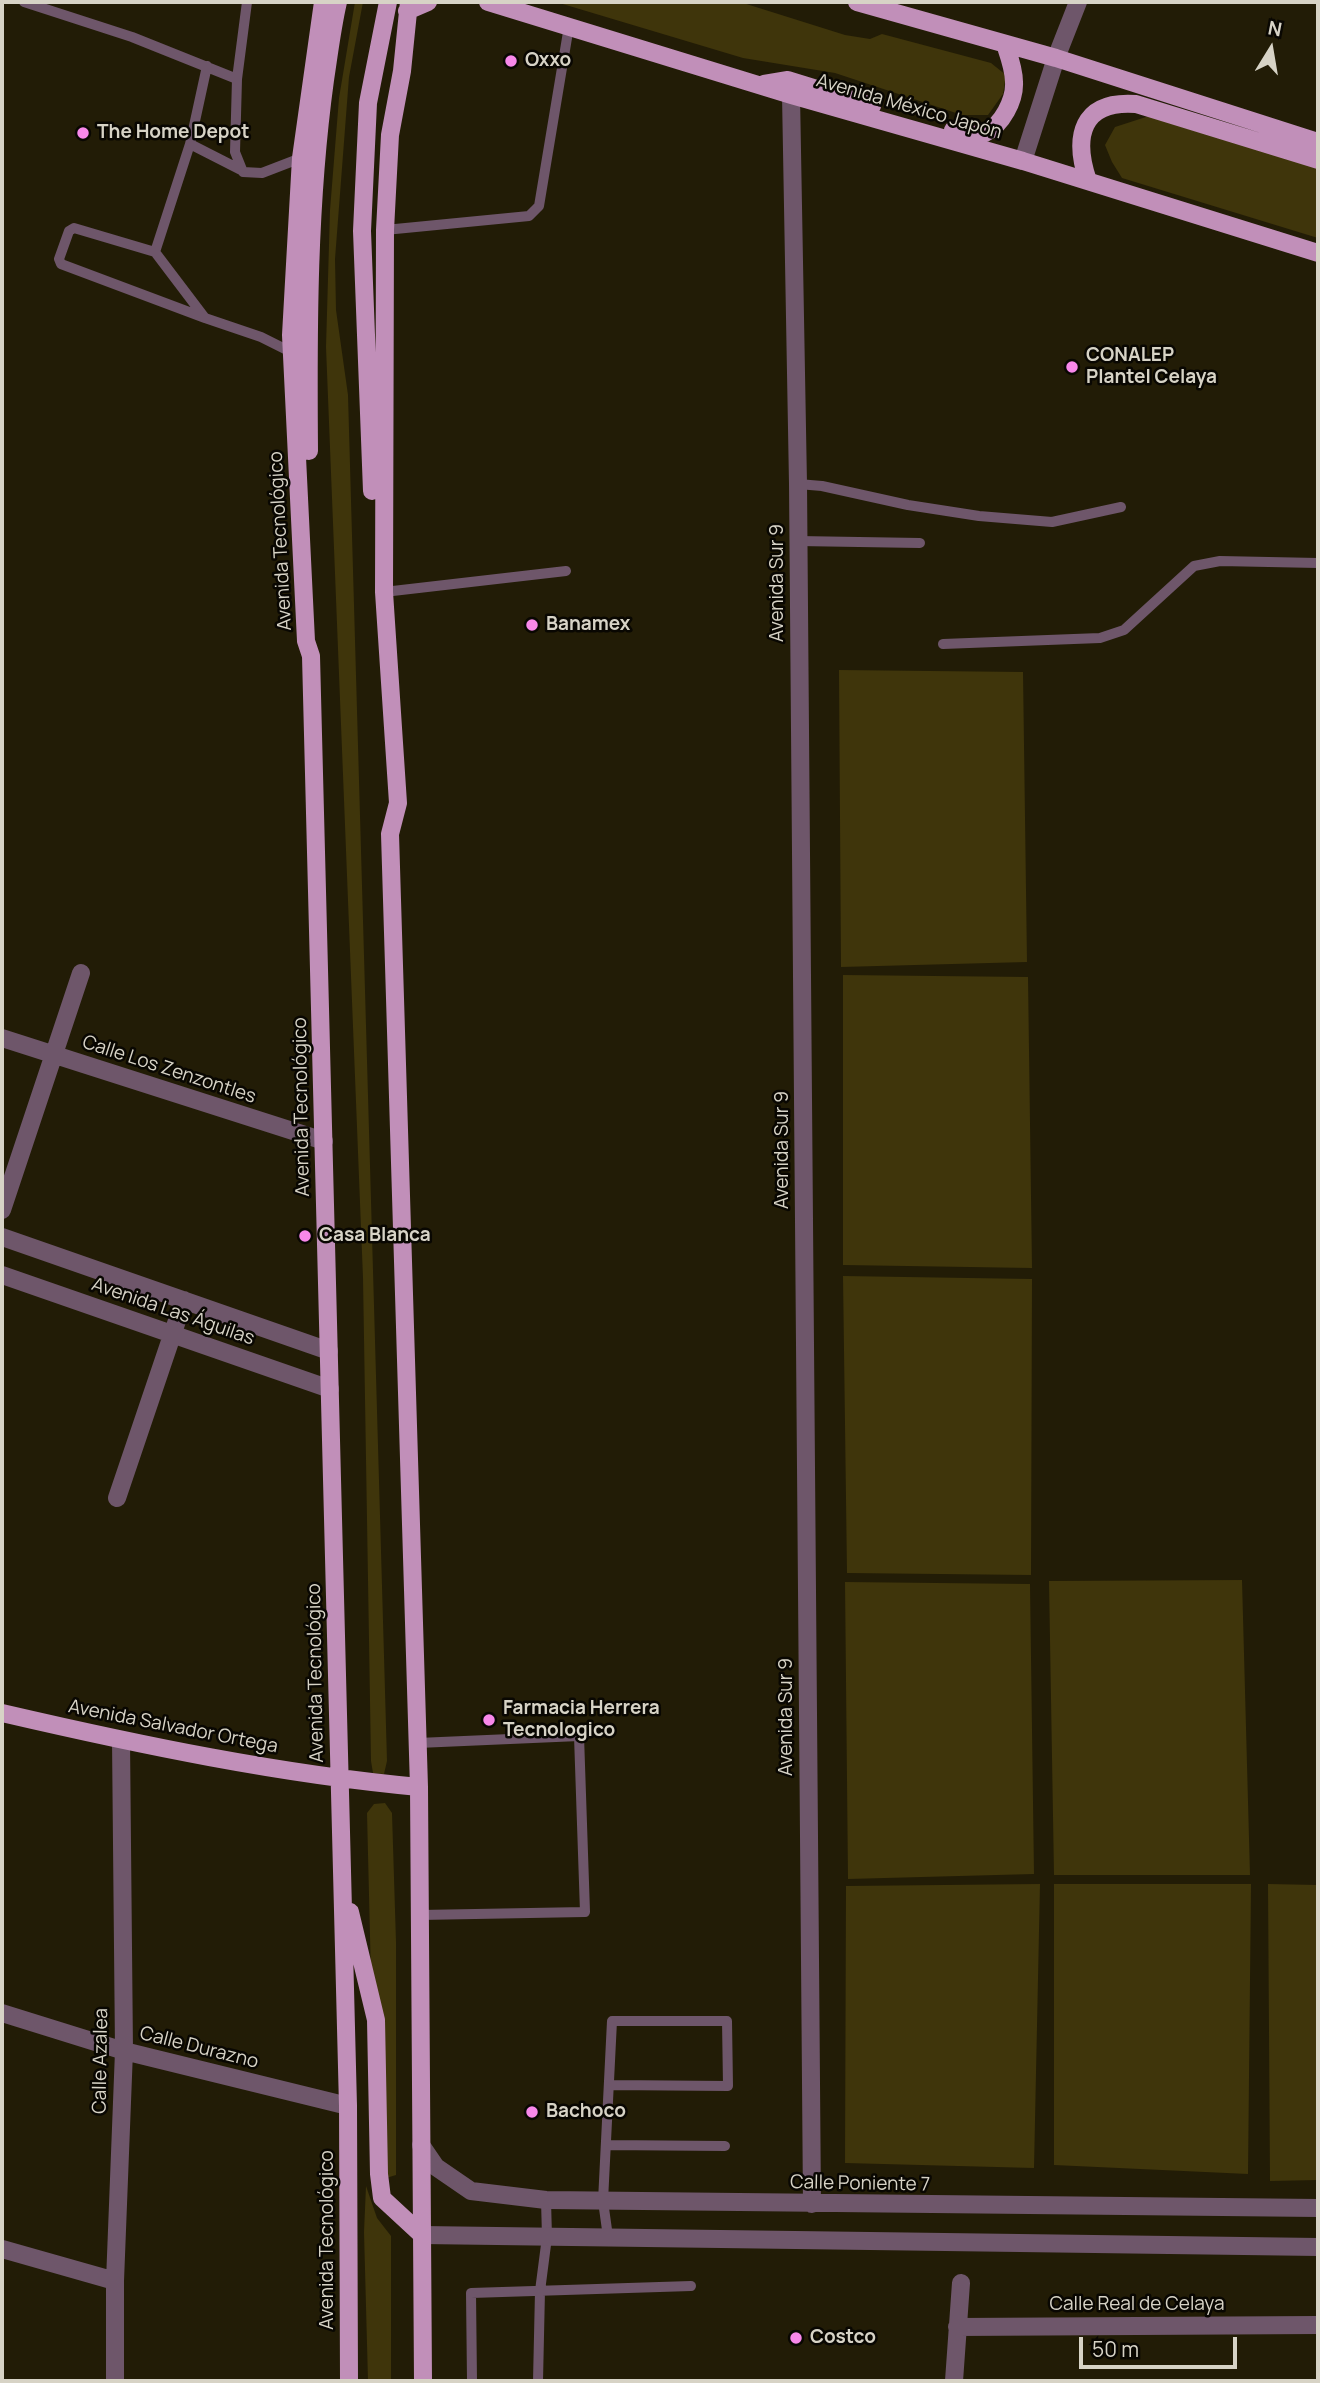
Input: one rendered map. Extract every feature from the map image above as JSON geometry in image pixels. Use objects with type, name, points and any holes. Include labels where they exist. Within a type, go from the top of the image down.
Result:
[{"type":"main road","points":[[311,656],[307,326],[310,244],[320,119],[338,2]]},
{"type":"main road","points":[[388,2],[368,103],[362,231],[378,685],[390,834],[418,1743],[423,2381]]},
{"type":"main road","points":[[390,834],[398,803],[384,592],[385,230],[390,135],[402,71],[408,6],[428,2]]},
{"type":"main road","name":"Avenida México Japón","points":[[488,2],[757,85],[1023,161],[1318,253]]},
{"type":"main road","points":[[857,2],[1056,58],[1318,142]]},
{"type":"main road","name":"Avenida Tecnológico","points":[[320,6],[301,158],[291,335],[306,641],[311,656],[348,2106],[349,2381]]},
{"type":"main road","points":[[757,85],[788,80],[965,134],[984,134],[998,123],[1011,101],[1015,84],[1005,44]]},
{"type":"main road","points":[[1088,181],[1080,152],[1084,131],[1094,115],[1103,108],[1118,103],[1136,104],[1318,160]]},
{"type":"main road","name":"Avenida Salvador Ortega","points":[[2,1713],[121,1741],[340,1780],[419,1787]]},
{"type":"main road","points":[[342,1878],[376,2020],[379,2174],[382,2198],[422,2235]]},
{"type":"street","points":[[1023,161],[1056,58],[1078,2]]},
{"type":"street","name":"Avenida Sur 9","points":[[791,95],[798,484],[812,2204]]},
{"type":"street","points":[[2,1210],[81,973]]},
{"type":"street","name":"Calle Los Zenzontles","points":[[2,1038],[324,1141]]},
{"type":"street","name":"Avenida Las Águilas","points":[[2,1237],[329,1351]]},
{"type":"street","name":"Avenida Las Águilas","points":[[2,1275],[330,1389]]},
{"type":"street","points":[[117,1499],[184,1300]]},
{"type":"street","name":"Calle Azalea","points":[[115,2381],[115,2281],[124,2051],[121,1741]]},
{"type":"street","name":"Calle Durazno","points":[[2,2012],[124,2051],[348,2106]]},
{"type":"street","name":"Calle Poniente 7","points":[[421,2145],[436,2167],[471,2191],[547,2200],[1318,2208]]},
{"type":"street","points":[[422,2235],[1318,2247]]},
{"type":"street","points":[[2,2249],[115,2281]]},
{"type":"street","points":[[954,2381],[961,2283]]},
{"type":"street","name":"Calle Real de Celaya","points":[[957,2327],[1318,2325]]},
{"type":"lane","points":[[24,2],[132,37],[237,79]]},
{"type":"lane","points":[[243,172],[234,152],[237,79],[247,2]]},
{"type":"lane","points":[[385,230],[529,216],[539,206],[569,26]]},
{"type":"lane","points":[[155,252],[190,144],[207,66]]},
{"type":"lane","points":[[190,144],[243,172],[262,173],[301,158]]},
{"type":"lane","points":[[205,318],[155,252],[74,228],[69,231],[59,259],[61,264],[205,318],[261,337],[293,353]]},
{"type":"lane","points":[[798,484],[822,486],[908,505],[1052,522],[1121,507]]},
{"type":"lane","points":[[798,541],[920,542]]},
{"type":"lane","points":[[943,644],[1100,638],[1124,630],[1194,566],[1220,561],[1318,563]]},
{"type":"lane","points":[[384,592],[566,571]]},
{"type":"lane","points":[[418,1743],[579,1736],[585,1912],[420,1915]]},
{"type":"lane","points":[[608,2238],[603,2201],[612,2021],[727,2021],[728,2086],[610,2085]]},
{"type":"lane","points":[[606,2145],[725,2146]]},
{"type":"lane","points":[[538,2381],[540,2291],[547,2237],[547,2200]]},
{"type":"lane","points":[[472,2381],[471,2293],[691,2286]]},
{"type":"shaded area","points":[[355,2],[363,2],[349,77],[335,259],[336,310],[348,395],[387,1761],[384,1774],[373,1773],[371,1761],[363,1278],[326,347],[330,210],[339,98]]},
{"type":"shaded area","points":[[556,2],[740,2],[845,35],[870,39],[882,34],[991,63],[1006,75],[1003,94],[988,115],[962,115],[835,73],[743,58]]},
{"type":"shaded area","points":[[1149,116],[1318,165],[1318,238],[1122,178],[1105,145],[1115,127]]},
{"type":"shaded area","points":[[839,670],[1023,672],[1027,962],[841,967]]},
{"type":"shaded area","points":[[843,975],[1028,977],[1032,1268],[843,1265]]},
{"type":"shaded area","points":[[843,1276],[1032,1279],[1031,1575],[847,1573]]},
{"type":"shaded area","points":[[1242,1580],[1250,1875],[1054,1875],[1049,1581]]},
{"type":"shaded area","points":[[845,1582],[1030,1584],[1034,1874],[848,1879]]},
{"type":"shaded area","points":[[385,1803],[392,1813],[396,1942],[396,2175],[383,2179],[371,1977],[367,1813],[374,1804]]},
{"type":"shaded area","points":[[1040,1884],[1034,2168],[845,2163],[846,1886]]},
{"type":"shaded area","points":[[1054,1884],[1251,1884],[1248,2174],[1054,2165]]},
{"type":"shaded area","points":[[1268,1884],[1318,1885],[1318,2180],[1270,2181]]},
{"type":"shaded area","points":[[366,2186],[377,2218],[391,2236],[391,2381],[368,2381],[364,2232]]},
{"type":"place","name":"Oxxo","points":[[511,61]]},
{"type":"place","name":"The Home Depot","points":[[83,133]]},
{"type":"place","name":"CONALEP Plantel Celaya","points":[[1072,367]]},
{"type":"place","name":"Banamex","points":[[532,625]]},
{"type":"place","name":"Casa Blanca","points":[[305,1236]]},
{"type":"place","name":"Farmacia Herrera Tecnologico","points":[[489,1720]]},
{"type":"place","name":"Bachoco","points":[[532,2112]]},
{"type":"place","name":"Costco","points":[[796,2338]]}]
